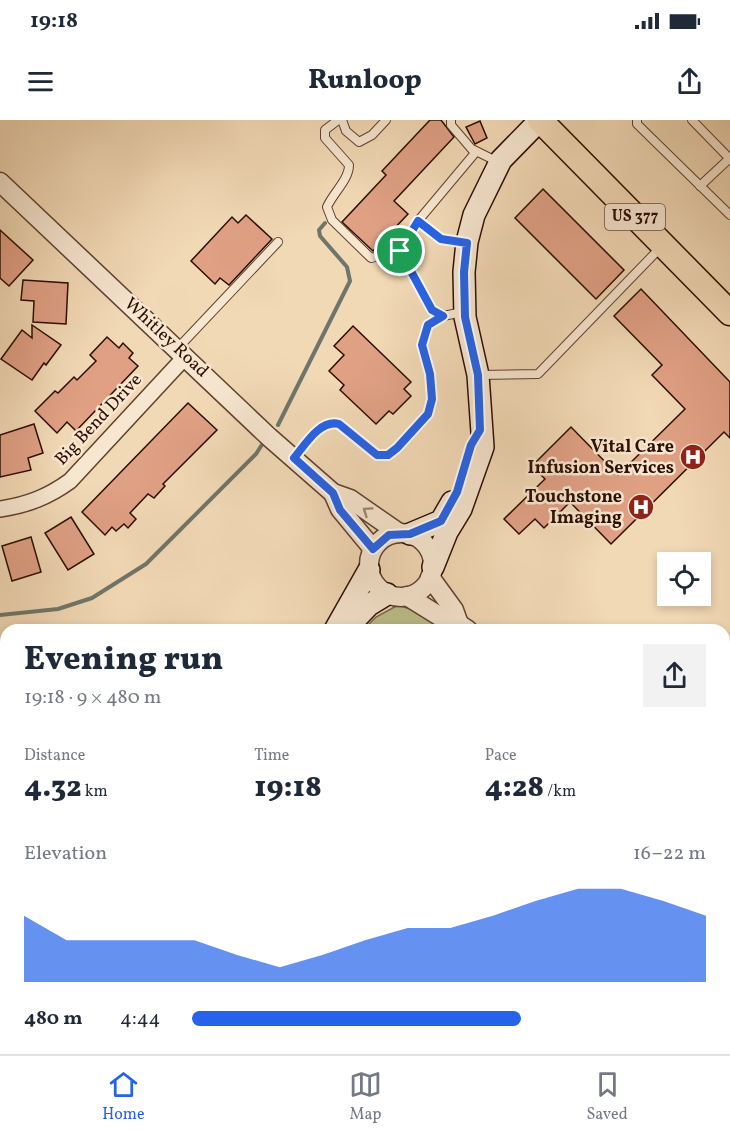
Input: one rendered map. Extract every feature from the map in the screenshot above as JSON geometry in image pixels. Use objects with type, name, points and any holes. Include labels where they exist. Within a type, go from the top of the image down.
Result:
[{"type":"main road","points":[[431,572],[447,532],[461,509],[483,447],[480,430],[478,375],[465,312],[464,272],[467,243],[474,215],[500,162],[540,120]]},
{"type":"main road","name":"US 377","points":[[540,120],[663,245],[724,303]]},
{"type":"main road","points":[[405,534],[441,521],[457,492],[471,445],[480,430]]},
{"type":"main road","points":[[338,624],[369,570]]},
{"type":"main road","points":[[351,624],[369,605],[397,595]]},
{"type":"street","name":"Whitley Road","points":[[0,182],[333,493],[350,499],[405,534]]},
{"type":"street","name":"Big Bend Drive","points":[[0,509],[31,503],[58,490],[70,481],[181,353]]},
{"type":"street","name":"Whitley Road","points":[[333,493],[340,510],[373,549]]},
{"type":"street","points":[[456,624],[372,580],[369,570],[373,549],[389,535],[405,534],[427,547],[431,572],[461,624]]},
{"type":"street","points":[[397,595],[417,592],[431,572]]},
{"type":"lane","points":[[386,120],[372,135],[359,142],[346,131],[340,120],[325,130],[325,138],[349,165],[349,172],[327,207],[332,220],[371,258],[400,251],[418,221],[473,158],[474,150]]},
{"type":"lane","points":[[451,120],[451,125],[474,150],[500,162]]},
{"type":"lane","points":[[637,120],[637,124],[730,215]]},
{"type":"lane","points":[[692,120],[730,158],[700,186]]},
{"type":"lane","points":[[418,221],[441,239],[467,243]]},
{"type":"lane","points":[[181,353],[278,242]]},
{"type":"lane","points":[[478,375],[538,374],[663,245]]},
{"type":"lane","points":[[400,251],[432,310],[443,316]]},
{"type":"lane","points":[[294,458],[322,426],[333,422],[339,424],[377,455],[388,455],[397,448],[428,414],[432,399],[430,374],[422,345],[428,325],[443,316],[465,312]]},
{"type":"green space","points":[[398,605],[425,614],[442,624],[369,624],[376,617]]},
{"type":"building","points":[[430,120],[441,120],[454,137],[394,201],[408,214],[373,251],[342,222],[386,175],[382,171]]},
{"type":"building","points":[[480,121],[487,138],[475,144],[466,127]]},
{"type":"building","points":[[543,189],[624,270],[596,299],[515,218]]},
{"type":"building","points":[[246,215],[272,239],[229,285],[220,278],[215,284],[191,261],[232,217],[238,223]]},
{"type":"building","points":[[0,230],[33,260],[9,286],[0,278]]},
{"type":"building","points":[[23,280],[68,283],[66,324],[33,322],[34,301],[21,300]]},
{"type":"building","points":[[641,289],[730,382],[730,438],[724,432],[611,544],[570,502],[544,528],[535,519],[519,534],[504,519],[545,479],[532,466],[571,427],[618,475],[685,409],[652,375],[662,365],[614,316]]},
{"type":"building","points":[[32,325],[61,345],[32,380],[1,359],[22,330],[32,338]]},
{"type":"building","points":[[353,326],[411,382],[404,389],[411,396],[393,414],[389,411],[376,424],[340,390],[344,385],[329,371],[344,355],[334,346]]},
{"type":"building","points":[[107,337],[119,348],[123,343],[133,353],[129,358],[138,366],[76,431],[67,422],[57,433],[35,411],[55,391],[58,393],[74,377],[77,380],[96,361],[90,355]]},
{"type":"building","points":[[188,403],[217,430],[163,484],[165,486],[154,498],[148,494],[130,513],[136,519],[128,528],[124,524],[116,531],[112,527],[105,535],[82,512]]},
{"type":"building","points":[[34,424],[43,453],[28,458],[31,470],[0,477],[0,435]]},
{"type":"building","points":[[71,517],[94,554],[68,570],[45,533]]},
{"type":"building","points":[[31,537],[41,572],[12,581],[2,546]]},
{"type":"waterway","points":[[278,425],[350,281],[347,267],[320,236],[319,230],[325,223]]},
{"type":"waterway","points":[[0,615],[58,609],[92,598],[146,564],[256,454],[263,443]]},
{"type":"place","name":"Vital Care Infusion Services","points":[[693,457]]},
{"type":"place","name":"Touchstone Imaging","points":[[641,507]]},
{"type":"route","points":[[418,221],[441,239],[467,243],[464,272],[465,317],[478,375],[480,430],[471,445],[457,492],[441,521],[410,534],[389,535],[373,549],[340,510],[333,493],[294,458],[322,426],[333,422],[339,424],[377,455],[388,455],[428,414],[432,399],[430,374],[422,345],[428,325],[443,316],[432,310],[400,251],[418,221]]}]
